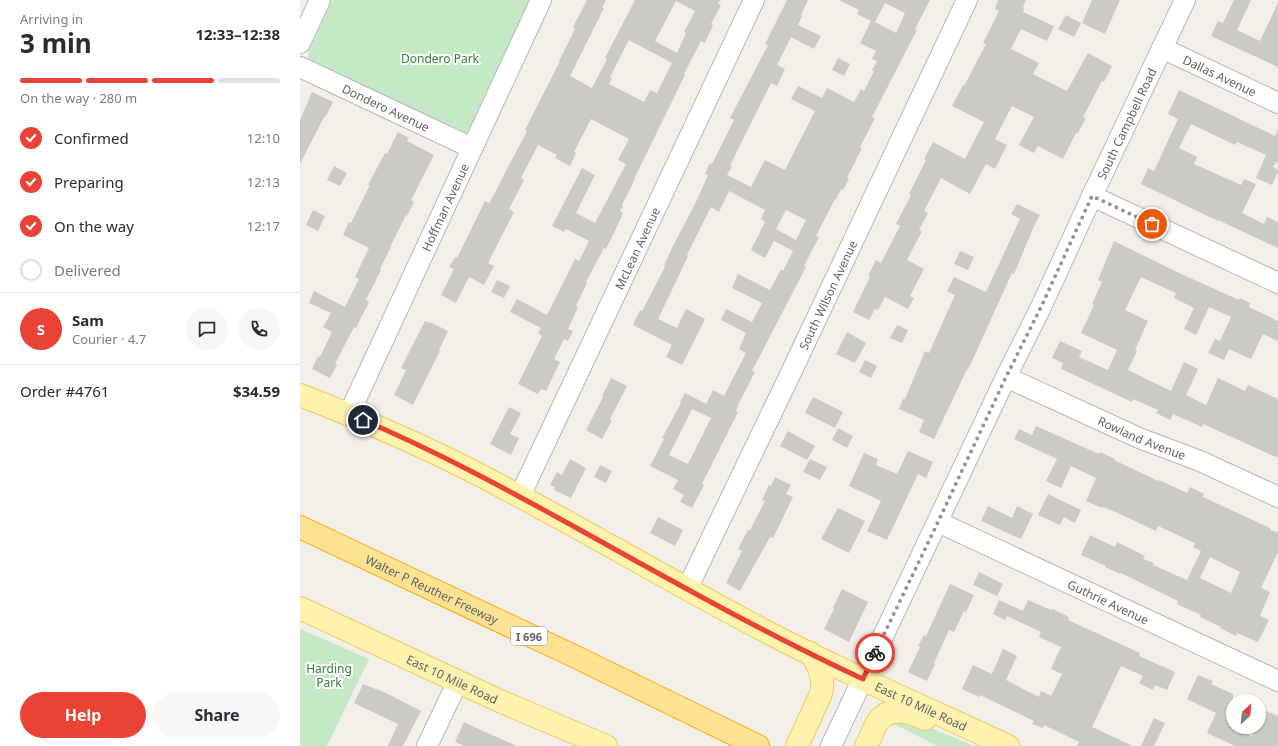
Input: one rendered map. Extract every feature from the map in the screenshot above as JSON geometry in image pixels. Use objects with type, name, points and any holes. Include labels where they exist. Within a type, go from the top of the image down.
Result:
[{"type":"highway","name":"Walter P Reuther Freeway","points":[[300,528],[583,661],[758,746]]},
{"type":"main road","name":"East 10 Mile Road","points":[[300,395],[349,414],[422,446],[520,496],[752,624],[863,679],[1008,746]]},
{"type":"main road","name":"East 10 Mile Road","points":[[300,608],[502,702],[606,746]]},
{"type":"main road","points":[[797,746],[823,688],[820,671],[810,653]]},
{"type":"main road","points":[[866,746],[877,724],[886,714],[893,712],[909,713],[949,731],[993,746]]},
{"type":"street","points":[[300,43],[320,0]]},
{"type":"street","name":"Hoffman Avenue","points":[[349,414],[541,0]]},
{"type":"street","name":"McLean Avenue","points":[[520,496],[754,0]]},
{"type":"street","name":"South Wilson Avenue","points":[[687,589],[967,0]]},
{"type":"street","name":"South Campbell Road","points":[[831,746],[1006,377],[1041,307],[1185,0]]},
{"type":"street","name":"Dallas Avenue","points":[[1162,48],[1278,103]]},
{"type":"street","name":"Dondero Avenue","points":[[300,67],[472,148]]},
{"type":"street","points":[[1092,196],[1278,283]]},
{"type":"street","name":"Rowland Avenue","points":[[1006,377],[1139,438],[1200,461],[1278,497]]},
{"type":"street","name":"Guthrie Avenue","points":[[938,522],[1278,681]]},
{"type":"street","points":[[427,746],[458,681]]},
{"type":"green space","name":"Dondero Park","points":[[332,0],[533,0],[474,127],[468,132],[462,133],[311,62],[308,58],[308,53]]},
{"type":"green space","name":"Harding Park","points":[[300,629],[369,659],[327,746],[300,746]]},
{"type":"green space","points":[[907,718],[974,746],[937,746],[888,721]]},
{"type":"building","points":[[587,0],[606,0],[602,7],[604,8],[570,76],[592,88],[607,59],[605,58],[635,0],[720,0],[718,4],[721,5],[711,24],[713,25],[705,43],[701,41],[634,179],[622,205],[623,206],[620,211],[623,213],[614,233],[606,249],[604,248],[586,282],[587,283],[576,306],[578,307],[568,329],[573,331],[568,341],[564,339],[554,359],[560,362],[546,391],[541,389],[538,394],[518,384],[542,336],[538,333],[541,328],[510,312],[517,299],[547,315],[575,259],[579,261],[589,241],[566,229],[564,232],[552,226],[582,168],[595,175],[576,213],[595,223],[626,164],[618,160],[629,139],[591,119],[574,152],[576,153],[570,166],[555,158],[557,155],[538,145],[521,178],[524,180],[509,209],[514,212],[488,263],[494,266],[484,285],[469,277],[456,303],[441,295],[454,269],[449,267],[455,257],[457,258],[485,201],[489,203],[491,200],[527,131],[525,130],[572,35],[575,28],[573,27]],"holes":[[[676,1],[695,11],[684,32],[686,33],[677,53],[655,41]],[[629,40],[672,63],[657,93],[650,90],[644,102],[609,84],[612,78],[610,77]]]},
{"type":"building","points":[[787,0],[808,0],[798,25],[821,36],[814,49],[791,37],[777,65],[785,69],[777,86],[771,83],[727,175],[751,187],[765,160],[785,170],[815,111],[791,99],[798,86],[822,98],[827,88],[854,102],[861,89],[864,91],[874,71],[872,70],[877,61],[872,59],[876,51],[860,43],[871,21],[857,14],[859,10],[839,0],[930,0],[915,29],[917,30],[872,117],[875,118],[860,147],[862,148],[847,178],[849,179],[843,190],[841,189],[835,199],[816,236],[819,237],[804,266],[806,267],[752,371],[755,372],[739,403],[736,411],[738,412],[702,484],[704,485],[692,508],[680,502],[684,495],[673,489],[678,480],[650,466],[664,439],[662,438],[685,393],[706,404],[713,390],[724,396],[746,353],[739,349],[746,333],[721,320],[726,309],[752,322],[762,303],[732,288],[738,274],[770,290],[781,269],[783,271],[793,251],[774,241],[765,258],[751,250],[765,222],[761,219],[765,210],[729,191],[719,212],[711,207],[658,319],[677,328],[686,309],[705,319],[682,365],[666,357],[672,345],[633,325],[665,267],[664,266],[672,248],[697,200],[708,175],[705,174],[710,163],[712,164],[734,120],[730,118],[768,45],[765,44]],"holes":[[[885,3],[905,13],[896,33],[875,22]],[[786,210],[806,220],[796,240],[776,229]],[[692,409],[711,418],[688,464],[669,455]]]},
{"type":"building","points":[[998,0],[1026,0],[1023,7],[1023,12],[1054,26],[1047,41],[1021,29],[1011,49],[1039,63],[1033,74],[1067,91],[1088,53],[1112,66],[1104,82],[1102,81],[1083,117],[1086,118],[1078,133],[1076,133],[1063,159],[1038,146],[1034,153],[1019,145],[1034,117],[1012,106],[995,139],[1007,145],[995,169],[986,164],[970,194],[941,178],[924,211],[928,213],[919,230],[922,231],[907,260],[924,269],[910,296],[914,298],[908,309],[885,297],[878,310],[875,309],[869,320],[853,312],[870,277],[868,276],[876,260],[881,263],[900,226],[896,224],[911,195],[909,194],[933,142],[965,159],[984,122],[952,106],[986,44],[983,43],[999,11],[995,9]]},
{"type":"building","points":[[1092,0],[1120,0],[1105,34],[1082,23]]},
{"type":"building","points":[[1234,0],[1251,0],[1237,30],[1260,41],[1278,3],[1278,67],[1211,36],[1218,21],[1223,23]]},
{"type":"building","points":[[1066,15],[1081,23],[1074,37],[1058,29]]},
{"type":"building","points":[[838,58],[850,64],[844,76],[832,70]]},
{"type":"building","points":[[1179,90],[1275,136],[1278,129],[1278,163],[1276,162],[1273,167],[1278,170],[1278,172],[1272,185],[1256,178],[1266,155],[1237,142],[1235,145],[1191,124],[1179,148],[1197,157],[1194,164],[1241,185],[1244,179],[1256,184],[1242,213],[1264,224],[1267,217],[1278,222],[1278,248],[1141,184],[1148,168],[1154,171],[1178,119],[1168,114]]},
{"type":"building","points":[[312,92],[333,102],[300,164],[300,120]]},
{"type":"building","points":[[398,132],[409,138],[407,141],[434,155],[411,200],[414,202],[390,247],[380,269],[381,270],[366,300],[369,302],[335,364],[337,365],[330,378],[312,369],[318,356],[320,357],[332,332],[323,327],[331,313],[309,303],[314,291],[345,307],[359,279],[355,277],[369,248],[343,235],[349,222],[351,223],[370,185],[368,185],[385,153],[387,154]]},
{"type":"building","points":[[334,166],[347,173],[340,186],[327,180]]},
{"type":"building","points":[[1017,204],[1040,215],[1014,274],[1012,273],[968,370],[967,369],[934,439],[919,432],[924,420],[899,409],[903,399],[905,399],[925,351],[929,353],[955,295],[947,291],[954,277],[986,292],[1020,219],[1011,214]]},
{"type":"building","points":[[313,210],[325,216],[318,231],[306,225]]},
{"type":"building","points":[[1114,241],[1179,273],[1239,300],[1240,298],[1250,303],[1249,307],[1278,321],[1278,341],[1263,334],[1251,359],[1229,349],[1224,360],[1208,353],[1215,339],[1220,341],[1231,317],[1209,307],[1196,335],[1184,329],[1194,308],[1174,298],[1176,293],[1141,277],[1125,310],[1148,321],[1128,370],[1171,391],[1184,362],[1198,369],[1186,395],[1206,405],[1218,378],[1245,391],[1248,385],[1278,399],[1278,458],[1203,424],[1202,427],[1173,414],[1170,420],[1156,413],[1158,410],[1133,399],[1132,402],[1061,369],[1063,363],[1052,358],[1060,341],[1082,351],[1079,357],[1108,370],[1117,350],[1081,333],[1094,305],[1092,304],[1102,282],[1098,280]]},
{"type":"building","points":[[960,251],[974,257],[968,270],[954,264]]},
{"type":"building","points":[[497,280],[510,286],[504,298],[491,292]]},
{"type":"building","points":[[425,321],[448,331],[439,350],[440,351],[413,405],[394,395],[406,370],[401,368]]},
{"type":"building","points":[[897,325],[908,330],[902,343],[890,338]]},
{"type":"building","points":[[847,332],[866,343],[855,363],[836,354]]},
{"type":"building","points":[[865,360],[877,366],[871,378],[859,372]]},
{"type":"building","points":[[611,378],[627,386],[610,419],[612,420],[602,439],[586,430]]},
{"type":"building","points":[[813,397],[843,412],[835,428],[805,413]]},
{"type":"building","points":[[509,407],[521,413],[510,434],[519,438],[511,455],[490,444]]},
{"type":"building","points":[[1036,426],[1099,454],[1100,452],[1158,481],[1159,480],[1187,493],[1190,487],[1204,494],[1203,497],[1278,533],[1278,552],[1261,588],[1270,592],[1260,616],[1269,620],[1258,642],[1237,633],[1236,636],[1200,617],[1201,615],[1177,604],[1178,601],[1081,555],[1090,535],[1115,547],[1117,542],[1145,556],[1143,559],[1154,563],[1153,565],[1187,580],[1201,551],[1193,547],[1195,543],[1158,526],[1156,531],[1118,513],[1086,501],[1096,478],[1071,466],[1061,488],[1046,481],[1057,459],[1014,439],[1019,429],[1032,435]],"holes":[[[1210,557],[1240,572],[1231,593],[1200,578]]]},
{"type":"building","points":[[838,428],[853,436],[847,448],[832,440]]},
{"type":"building","points":[[788,431],[815,446],[807,460],[780,446]]},
{"type":"building","points":[[908,451],[933,462],[926,478],[918,474],[887,540],[867,531],[881,501],[849,486],[864,453],[878,459],[876,465],[897,474]]},
{"type":"building","points":[[570,459],[586,468],[571,498],[554,490],[555,487],[550,485],[557,472],[562,475]]},
{"type":"building","points":[[810,459],[827,467],[820,480],[803,472]]},
{"type":"building","points":[[600,465],[612,471],[606,483],[594,477]]},
{"type":"building","points":[[775,477],[791,485],[786,494],[793,497],[773,538],[770,537],[740,591],[726,583],[742,551],[738,549],[765,501],[762,500],[769,485],[771,486]]},
{"type":"building","points":[[1048,494],[1081,510],[1075,523],[1064,517],[1060,525],[1038,515]]},
{"type":"building","points":[[988,506],[1012,518],[1017,506],[1033,514],[1021,539],[981,521]]},
{"type":"building","points":[[838,508],[865,521],[849,553],[821,539]]},
{"type":"building","points":[[658,517],[683,530],[675,546],[650,533]]},
{"type":"building","points":[[979,572],[1003,584],[997,596],[973,585]]},
{"type":"building","points":[[950,584],[974,595],[954,632],[949,630],[927,681],[908,672],[920,647],[918,646],[924,635],[926,636]]},
{"type":"building","points":[[842,589],[868,602],[849,642],[824,629]]},
{"type":"building","points":[[999,600],[1023,611],[1028,600],[1051,610],[1052,609],[1069,617],[1068,620],[1140,653],[1139,656],[1175,672],[1167,690],[1155,685],[1153,690],[1139,683],[1143,676],[1121,666],[1092,727],[1133,746],[1077,746],[1079,742],[1044,725],[1043,728],[1032,724],[1034,721],[980,695],[979,697],[962,689],[973,665],[992,674],[1003,649],[1017,656],[1006,680],[1039,697],[1041,691],[1051,696],[1062,674],[1051,669],[1061,647],[1039,637],[1041,632],[1007,616],[1005,620],[993,614]]},
{"type":"building","points":[[1198,675],[1213,681],[1211,684],[1233,694],[1226,694],[1226,734],[1247,734],[1252,736],[1253,734],[1266,734],[1266,711],[1278,716],[1278,746],[1235,746],[1207,733],[1216,713],[1187,699]]},
{"type":"building","points":[[363,684],[386,693],[421,711],[403,746],[388,746],[398,724],[354,703]]},
{"type":"building","points":[[1154,718],[1165,723],[1154,746],[1141,746]]},
{"type":"building","points":[[464,722],[517,746],[464,746],[455,742]]},
{"type":"way so far","points":[[875,653],[1006,377],[1041,307],[1092,196],[1152,224]]},
{"type":"route","points":[[363,420],[422,446],[520,496],[752,624],[863,679],[875,653]]}]
